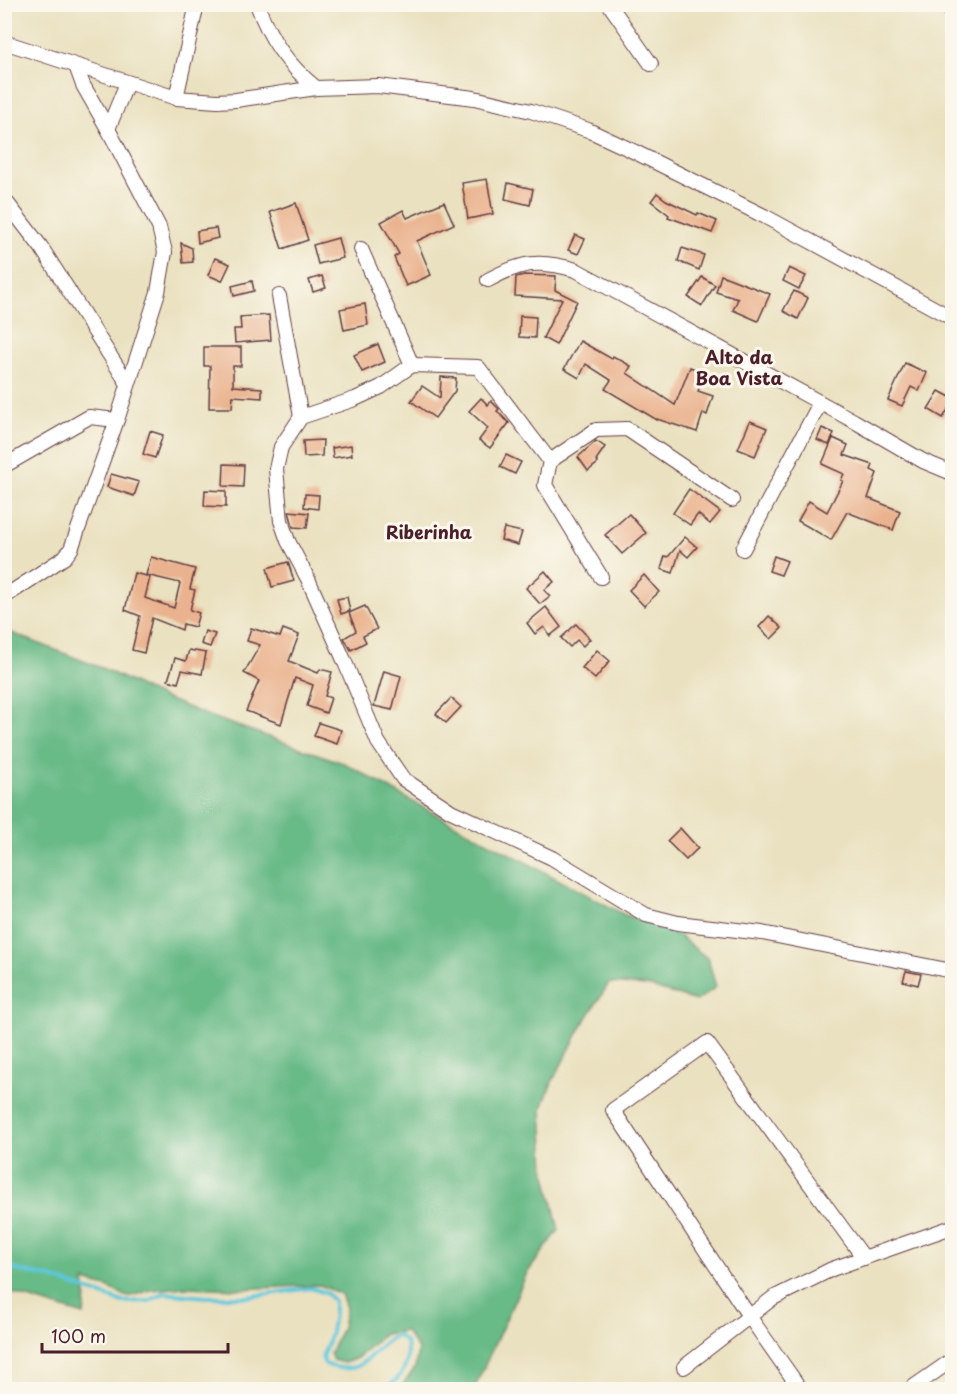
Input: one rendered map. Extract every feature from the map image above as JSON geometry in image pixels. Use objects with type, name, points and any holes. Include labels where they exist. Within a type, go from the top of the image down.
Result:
[{"type":"street","points":[[176,98],[197,4]]},
{"type":"street","points":[[257,4],[266,30],[300,75],[316,88]]},
{"type":"street","points":[[609,4],[651,64]]},
{"type":"street","points":[[945,4],[952,12]]},
{"type":"street","points":[[4,42],[176,98],[236,100],[316,88],[378,87],[474,98],[531,111],[610,140],[764,216],[952,318]]},
{"type":"street","points":[[4,597],[66,557],[71,549],[117,420],[158,292],[165,252],[159,227],[108,129],[82,85],[76,66]]},
{"type":"street","points":[[108,129],[127,83]]},
{"type":"street","points":[[4,199],[41,247],[128,384]]},
{"type":"street","points":[[361,249],[412,365]]},
{"type":"street","points":[[488,280],[508,269],[534,263],[548,263],[576,270],[923,461],[952,473]]},
{"type":"street","points":[[279,296],[301,417]]},
{"type":"street","points":[[601,577],[546,485],[550,460],[478,367],[412,365],[372,391],[301,417],[281,447],[276,469],[281,521],[288,541],[308,579],[378,742],[403,779],[412,787],[451,811],[552,858],[646,915],[678,923],[774,935],[952,971]]},
{"type":"street","points":[[743,549],[820,403]]},
{"type":"street","points":[[4,466],[89,417],[117,420]]},
{"type":"street","points":[[550,460],[596,430],[627,429],[732,500]]},
{"type":"street","points":[[801,1389],[749,1316],[613,1110],[707,1043],[864,1258]]},
{"type":"street","points":[[684,1367],[773,1298],[832,1269],[952,1229]]},
{"type":"street","points":[[918,1387],[952,1360]]},
{"type":"green space","points":[[4,630],[104,669],[157,695],[209,716],[346,764],[623,914],[678,935],[708,959],[716,987],[696,1001],[647,986],[609,983],[583,1024],[552,1082],[542,1108],[545,1171],[559,1230],[527,1273],[474,1389],[399,1389],[415,1368],[418,1349],[405,1331],[384,1334],[357,1358],[344,1363],[333,1360],[330,1354],[342,1327],[346,1308],[341,1294],[320,1285],[240,1289],[185,1287],[151,1290],[128,1297],[107,1287],[84,1281],[86,1296],[84,1315],[5,1291]]},
{"type":"building","points":[[487,179],[493,214],[468,219],[462,183]]},
{"type":"building","points":[[508,183],[533,189],[530,205],[505,199]]},
{"type":"building","points":[[657,193],[697,215],[698,213],[717,221],[712,233],[668,217],[669,215],[651,201]]},
{"type":"building","points":[[444,202],[454,224],[417,241],[431,275],[406,286],[394,257],[399,254],[381,222],[403,210],[407,218]]},
{"type":"building","points":[[296,203],[308,240],[282,249],[270,212]]},
{"type":"building","points":[[216,228],[218,238],[198,243],[197,231]]},
{"type":"building","points":[[575,235],[585,239],[578,254],[568,250]]},
{"type":"building","points":[[338,238],[343,258],[318,264],[313,245]]},
{"type":"building","points":[[181,243],[192,248],[193,262],[183,263]]},
{"type":"building","points":[[682,248],[704,255],[699,270],[678,261]]},
{"type":"building","points":[[215,258],[230,264],[222,281],[208,275]]},
{"type":"building","points":[[789,268],[806,276],[799,289],[783,281]]},
{"type":"building","points":[[721,275],[770,294],[758,321],[733,310],[738,299],[716,292]]},
{"type":"building","points":[[322,276],[326,288],[313,292],[309,280]]},
{"type":"building","points":[[556,276],[555,290],[577,301],[556,345],[543,338],[562,299],[515,296],[516,277]]},
{"type":"building","points":[[702,277],[715,285],[702,306],[688,297]]},
{"type":"building","points":[[252,281],[254,291],[234,296],[232,286]]},
{"type":"building","points":[[794,291],[808,298],[798,319],[783,311]]},
{"type":"building","points":[[365,304],[368,325],[344,330],[340,309]]},
{"type":"building","points":[[269,315],[271,340],[235,343],[234,329],[241,329],[240,317]]},
{"type":"building","points":[[520,316],[536,317],[535,338],[519,337]]},
{"type":"building","points":[[580,341],[612,359],[613,356],[631,366],[627,373],[675,405],[690,367],[705,373],[698,391],[713,396],[707,415],[703,413],[697,432],[657,420],[605,389],[611,380],[586,364],[579,378],[564,369]]},
{"type":"building","points":[[378,344],[385,362],[362,372],[354,355]]},
{"type":"building","points":[[204,347],[241,347],[241,366],[233,366],[233,386],[262,388],[262,398],[233,396],[232,408],[209,408],[210,366],[204,366]]},
{"type":"building","points":[[905,363],[927,373],[919,391],[911,387],[902,406],[888,400]]},
{"type":"building","points":[[441,377],[456,378],[455,391],[435,418],[411,401],[422,386],[440,398]]},
{"type":"building","points":[[939,391],[952,398],[952,403],[943,418],[928,409]]},
{"type":"building","points":[[481,398],[488,405],[491,401],[509,423],[490,448],[479,440],[488,428],[469,411]]},
{"type":"building","points":[[750,421],[767,428],[755,456],[738,449]]},
{"type":"building","points":[[822,428],[834,433],[829,445],[817,440]]},
{"type":"building","points":[[150,431],[163,435],[155,458],[143,454]]},
{"type":"building","points":[[833,438],[848,445],[844,455],[873,465],[871,470],[877,473],[868,498],[900,511],[893,530],[847,512],[831,540],[798,521],[809,501],[827,512],[843,481],[841,480],[844,474],[822,464]]},
{"type":"building","points":[[323,440],[322,456],[304,457],[303,441]]},
{"type":"building","points":[[596,441],[605,447],[596,460],[598,463],[588,471],[578,457]]},
{"type":"building","points":[[351,445],[352,455],[333,458],[332,448]]},
{"type":"building","points":[[506,455],[521,462],[515,474],[500,467]]},
{"type":"building","points":[[224,464],[244,465],[243,487],[223,486]]},
{"type":"building","points":[[111,474],[139,482],[134,496],[107,487]]},
{"type":"building","points":[[689,489],[720,512],[710,524],[698,514],[690,525],[673,513]]},
{"type":"building","points":[[205,490],[226,491],[226,507],[204,506]]},
{"type":"building","points":[[305,494],[319,495],[318,509],[304,507]]},
{"type":"building","points":[[289,511],[309,513],[307,528],[293,527]]},
{"type":"building","points":[[629,514],[646,533],[622,554],[605,535]]},
{"type":"building","points":[[504,528],[522,532],[518,545],[501,540]]},
{"type":"building","points":[[685,537],[697,547],[688,557],[680,550],[673,573],[661,569],[665,556],[668,557]]},
{"type":"building","points":[[774,556],[787,561],[781,575],[769,571]]},
{"type":"building","points":[[151,557],[195,569],[190,589],[195,590],[190,610],[199,613],[195,627],[183,624],[182,630],[152,618],[144,653],[132,650],[140,616],[125,610],[134,573],[150,577],[145,598],[174,608],[180,583],[146,575]]},
{"type":"building","points":[[288,562],[294,581],[272,587],[267,568]]},
{"type":"building","points":[[545,571],[554,582],[544,590],[550,596],[540,604],[526,588]]},
{"type":"building","points":[[644,575],[659,592],[644,606],[629,590]]},
{"type":"building","points":[[347,597],[350,611],[341,614],[337,599]]},
{"type":"building","points":[[365,606],[377,629],[363,636],[366,642],[351,650],[344,638],[356,631],[349,613]]},
{"type":"building","points":[[546,607],[561,627],[550,636],[544,627],[535,634],[527,623]]},
{"type":"building","points":[[769,616],[782,628],[771,639],[759,627]]},
{"type":"building","points":[[576,624],[590,639],[583,646],[577,640],[570,647],[561,638]]},
{"type":"building","points":[[251,628],[280,637],[283,629],[299,635],[289,661],[318,673],[320,669],[332,672],[325,696],[331,698],[326,713],[307,706],[313,685],[295,678],[281,724],[246,711],[259,681],[244,673],[260,645],[247,641]]},
{"type":"building","points":[[205,631],[215,634],[210,647],[201,644]]},
{"type":"building","points":[[189,650],[206,653],[202,674],[182,670],[178,683],[168,680],[175,658],[186,661]]},
{"type":"building","points":[[597,650],[610,661],[595,679],[582,668]]},
{"type":"building","points":[[384,671],[401,676],[392,710],[374,706]]},
{"type":"building","points":[[451,698],[461,707],[446,723],[436,714]]},
{"type":"building","points":[[319,723],[341,730],[337,744],[314,736]]},
{"type":"building","points":[[680,828],[698,848],[686,860],[667,841]]},
{"type":"building","points":[[906,971],[921,974],[918,985],[903,981]]},
{"type":"waterway","points":[[4,1262],[17,1270],[48,1277],[123,1302],[149,1301],[164,1293],[206,1297],[246,1297],[311,1288],[326,1293],[334,1301],[334,1316],[328,1343],[322,1357],[325,1364],[339,1368],[351,1368],[366,1360],[379,1347],[397,1335],[406,1342],[406,1365],[400,1376],[382,1390]]},
{"type":"district","name":"Alto da Boa Vista","points":[[739,368]]},
{"type":"district","name":"Riberinha","points":[[429,533]]}]
